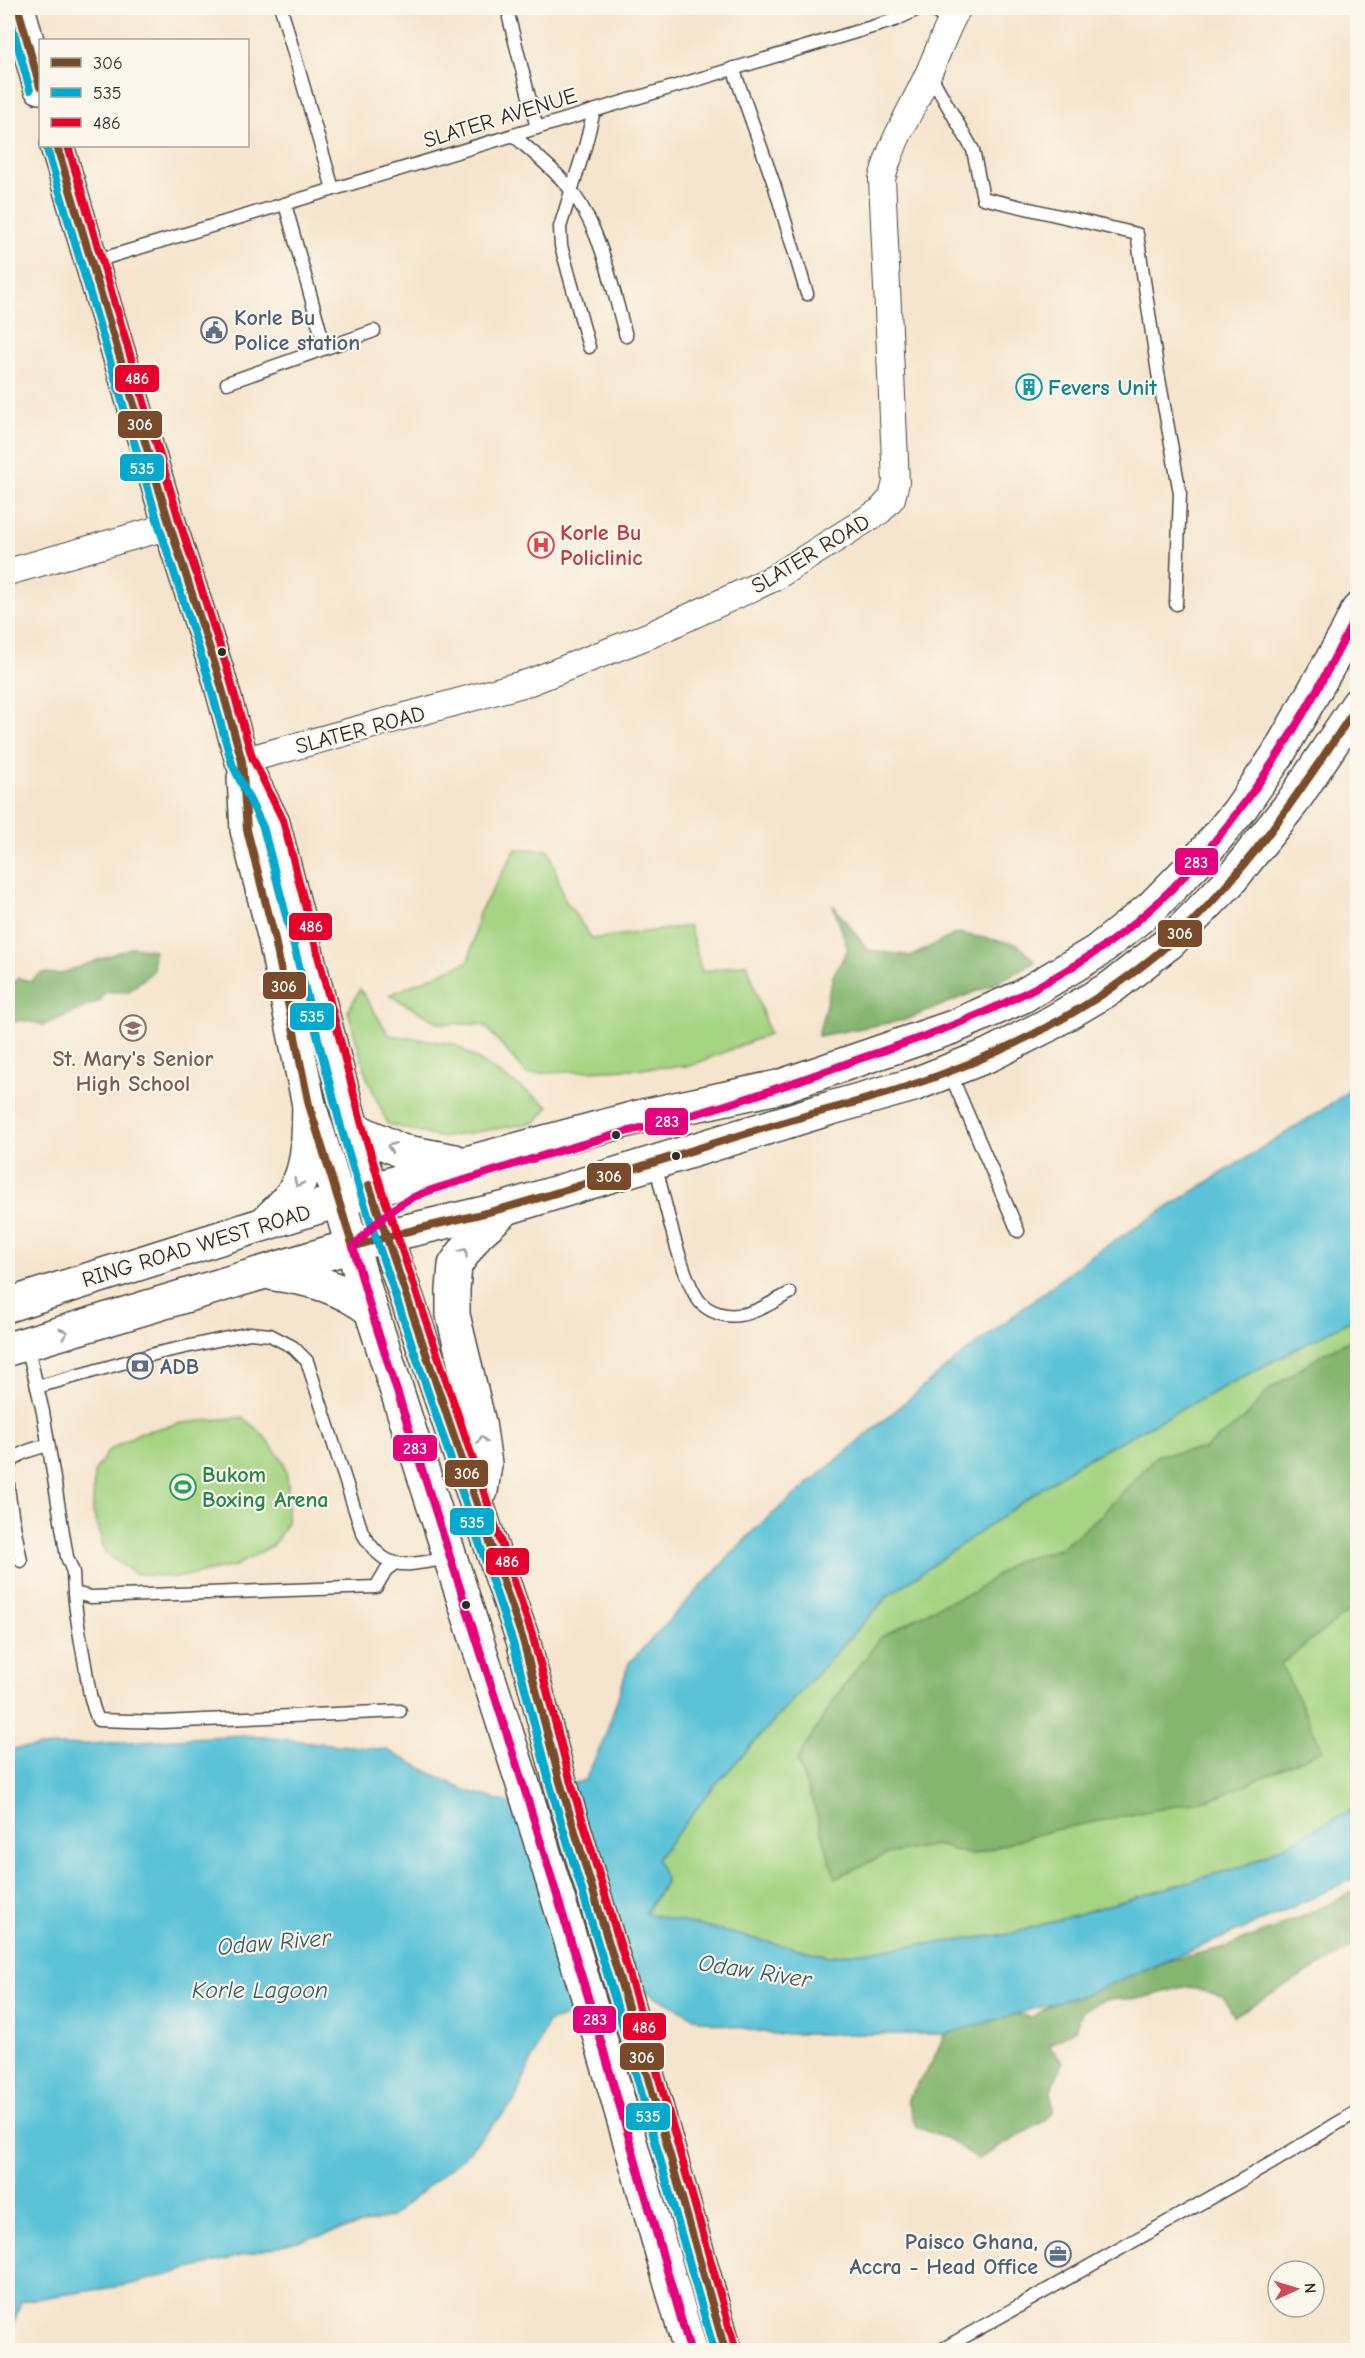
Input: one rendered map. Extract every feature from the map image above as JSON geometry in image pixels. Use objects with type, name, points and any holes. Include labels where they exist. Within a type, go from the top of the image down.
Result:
[{"type":"main road","points":[[18,8],[39,83]]},
{"type":"main road","points":[[57,147],[170,526],[218,671],[242,761],[247,831],[274,935],[309,1105],[371,1310],[526,1794],[592,2010],[690,2350]]},
{"type":"main road","name":"RING ROAD WEST ROAD","points":[[378,1215],[468,1162],[643,1116],[778,1087],[953,1027],[1021,997],[1096,952],[1151,908],[1204,853],[1238,812],[1277,756],[1358,610]]},
{"type":"main road","name":"RING ROAD WEST ROAD","points":[[8,1305],[96,1275],[339,1201],[378,1215],[506,1208],[913,1085],[989,1054],[1112,987],[1170,942],[1229,882],[1292,803],[1358,704]]},
{"type":"main road","points":[[242,761],[273,823],[352,1128],[378,1215],[504,1578]]},
{"type":"main road","points":[[353,1247],[378,1215],[406,1201],[458,1181],[730,1104],[778,1087]]},
{"type":"main road","points":[[263,1225],[296,1189],[304,1170],[309,1105]]},
{"type":"main road","points":[[352,1128],[402,1151],[468,1162]]},
{"type":"main road","points":[[506,1208],[477,1234],[455,1264],[453,1315],[479,1423],[485,1464],[480,1505],[523,1640],[560,1782],[626,2000],[725,2350]]},
{"type":"main road","name":"RING ROAD WEST ROAD","points":[[17,1346],[353,1247]]},
{"type":"main road","points":[[267,1272],[311,1279],[335,1287],[371,1310]]},
{"type":"street","name":"SLATER ROAD","points":[[242,761],[530,682],[650,635],[774,578],[880,511],[892,498],[896,482],[882,179],[889,151],[929,73],[946,12]]},
{"type":"street","points":[[8,572],[170,526]]},
{"type":"lane","points":[[281,8],[333,189]]},
{"type":"lane","name":"SLATER AVENUE","points":[[91,262],[895,20],[920,8]]},
{"type":"lane","points":[[509,18],[537,128]]},
{"type":"lane","points":[[733,68],[774,184],[807,294]]},
{"type":"lane","points":[[929,73],[973,150],[983,198],[1137,234],[1158,373],[1180,493],[1176,604]]},
{"type":"lane","points":[[589,347],[561,246],[560,227],[563,210],[572,191],[594,111]]},
{"type":"lane","points":[[513,135],[572,191],[591,222],[626,336]]},
{"type":"lane","points":[[285,204],[325,348]]},
{"type":"lane","points":[[227,383],[374,331]]},
{"type":"lane","points":[[949,1070],[1018,1231]]},
{"type":"lane","points":[[654,1162],[681,1258],[692,1290],[702,1304],[716,1313],[740,1315],[790,1293]]},
{"type":"lane","points":[[37,1387],[158,1353],[250,1333],[270,1335],[293,1347],[307,1361],[362,1533],[373,1551],[394,1564]]},
{"type":"lane","points":[[17,1346],[37,1387],[68,1557],[73,1572],[77,1628],[90,1699],[98,1720],[162,1722],[400,1711]]},
{"type":"lane","points":[[21,1561],[8,1485],[8,1468],[16,1458],[28,1450],[48,1445]]},
{"type":"lane","points":[[74,1593],[102,1597],[367,1588],[376,1587],[387,1570],[394,1564],[451,1558]]},
{"type":"lane","points":[[941,2350],[1270,2164],[1358,2111]]},
{"type":"green space","points":[[516,849],[549,850],[565,900],[592,939],[689,926],[702,972],[747,963],[769,1034],[690,1066],[527,1074],[484,1025],[439,1023],[389,995],[469,961],[479,913]]},
{"type":"green space","points":[[833,905],[868,950],[912,956],[957,933],[1017,944],[1036,962],[994,984],[905,1020],[818,1036],[833,976],[848,949]]},
{"type":"green space","points":[[133,947],[154,950],[153,971],[128,992],[105,992],[100,1001],[44,1025],[22,1020],[8,1023],[8,988],[18,978],[30,981],[42,973],[60,974]]},
{"type":"green space","points":[[360,989],[389,1035],[454,1044],[549,1106],[536,1122],[442,1138],[388,1124],[367,1078],[348,1011]]},
{"type":"green space","points":[[1357,1317],[1357,1807],[1249,1864],[1010,1934],[829,1956],[645,1914],[666,1882],[656,1859],[715,1785],[888,1596],[1077,1464]]},
{"type":"green space","points":[[1357,1337],[1357,1605],[1281,1664],[1323,1750],[1216,1798],[1049,1831],[971,1855],[936,1845],[887,1854],[835,1878],[816,1812],[797,1760],[836,1697],[881,1637],[940,1605],[974,1592],[1015,1561],[1060,1549],[1101,1515],[1158,1455],[1204,1449],[1245,1418],[1270,1389],[1323,1354]]},
{"type":"green space","points":[[243,1417],[263,1435],[284,1462],[288,1483],[287,1522],[274,1545],[235,1566],[176,1578],[134,1573],[105,1553],[93,1512],[94,1473],[108,1451],[139,1433],[181,1423]]},
{"type":"green space","points":[[1357,1890],[1357,1944],[1234,2016],[1224,1998],[1207,1991],[1183,1987],[1142,1998],[1104,2000],[1083,2010],[1075,2029],[1048,2046],[1063,2061],[1051,2091],[1053,2112],[1043,2122],[978,2159],[950,2140],[916,2127],[907,2100],[931,2064],[958,2005],[1033,2017],[1077,1986],[1126,1977],[1171,1960],[1226,1947],[1306,1915]]},
{"type":"water","name":"Korle Lagoon","points":[[1357,1084],[1357,1317],[1077,1464],[888,1596],[715,1785],[657,1859],[666,1882],[645,1913],[829,1956],[1010,1934],[1249,1864],[1357,1807],[1357,1877],[1262,1921],[1089,1993],[946,2034],[774,2034],[700,2020],[643,1990],[548,2022],[514,2102],[462,2158],[391,2217],[128,2285],[21,2301],[8,2334],[8,1749],[243,1735],[387,1750],[462,1789],[508,1803],[585,1780],[605,1737],[629,1663],[756,1528],[948,1366],[1092,1255],[1330,1105]]},
{"type":"transit line","name":"306","points":[[18,8],[39,83]]},
{"type":"transit line","name":"535","points":[[8,11],[30,90]]},
{"type":"transit line","name":"306","points":[[57,147],[170,526],[217,671],[242,761],[247,830],[274,935],[309,1105],[353,1247],[508,1207],[896,1090],[981,1059],[1049,1026],[1081,1008],[1143,966],[1198,916],[1272,830],[1358,705]]},
{"type":"transit line","name":"486","points":[[68,147],[252,757],[283,820],[362,1125],[381,1188],[533,1637],[570,1779],[636,1997],[735,2347]]},
{"type":"transit line","name":"535","points":[[47,149],[160,529],[207,674],[232,764],[263,827],[342,1131],[361,1194],[513,1643],[550,1785],[616,2003],[714,2350]]},
{"type":"transit line","name":"283","points":[[690,2350],[592,2010],[353,1247],[390,1212],[421,1194],[546,1155],[732,1103],[919,1038],[1008,1002],[1094,953],[1136,922],[1175,885],[1213,844],[1247,800],[1308,705],[1358,611]]},
{"type":"transit line","name":"306","points":[[369,1185],[523,1640],[560,1782],[626,2000],[725,2350]]},
{"type":"place","name":"Korle Bu Police station","points":[[214,330]]},
{"type":"place","name":"Fevers Unit","points":[[1029,387]]},
{"type":"place","name":"Korle Bu Policlinic","points":[[541,545]]},
{"type":"place","name":"St. Mary's Senior High School","points":[[133,1028]]},
{"type":"place","name":"ADB","points":[[140,1366]]},
{"type":"place","name":"Bukom Boxing Arena","points":[[183,1487]]},
{"type":"place","name":"Paisco Ghana, Accra - Head Office","points":[[1058,2254]]},
{"type":"water label","name":"Odaw River","points":[[274,1942]]},
{"type":"water label","name":"Odaw River","points":[[755,1971]]}]
